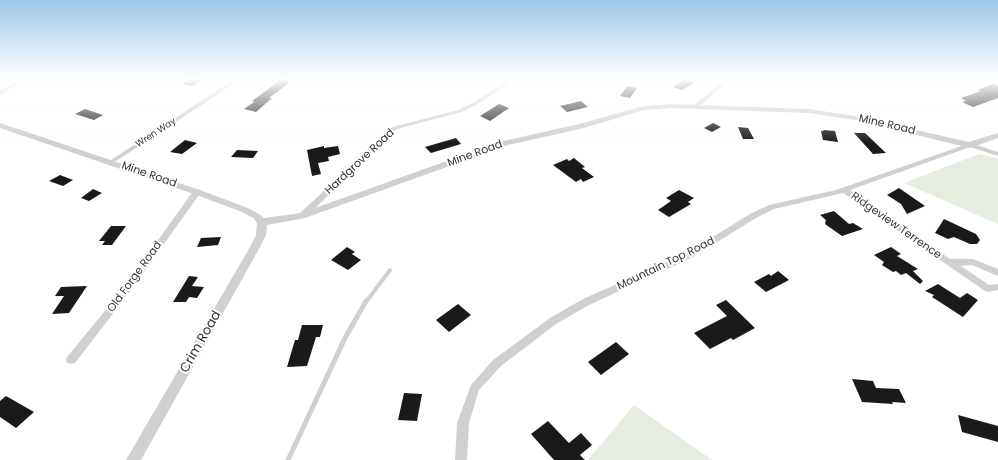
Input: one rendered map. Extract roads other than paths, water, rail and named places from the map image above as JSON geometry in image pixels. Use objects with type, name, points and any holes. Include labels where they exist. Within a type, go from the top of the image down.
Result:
[{"type":"street","name":"Wren Way","points":[[111,162],[207,99]]},
{"type":"street","name":"Hardgrove Road","points":[[302,216],[395,128],[460,110],[482,99]]},
{"type":"street","points":[[695,107],[704,99]]},
{"type":"street","name":"Mine Road","points":[[0,125],[197,192],[245,210],[256,216],[262,222],[302,216],[506,143],[581,126],[644,108],[660,106],[798,110],[837,115],[970,145]]},
{"type":"street","points":[[970,145],[998,135]]},
{"type":"street","points":[[970,145],[998,158]]},
{"type":"street","name":"Mountain Top Road","points":[[461,460],[463,423],[475,388],[497,363],[553,321],[586,302],[690,255],[764,211],[785,204],[844,190],[970,145]]},
{"type":"street","points":[[982,150],[998,154]]},
{"type":"street","name":"Ridgeview Terrence","points":[[844,190],[988,289],[998,287]]},
{"type":"street","name":"Old Forge Road","points":[[71,360],[126,291],[197,192]]},
{"type":"street","name":"Crim Road","points":[[133,460],[255,247],[261,235],[262,222]]},
{"type":"street","name":"Ridgeview Terrence","points":[[948,261],[964,263],[974,262],[998,272]]},
{"type":"lane","points":[[288,460],[345,338],[370,296],[390,270]]}]
